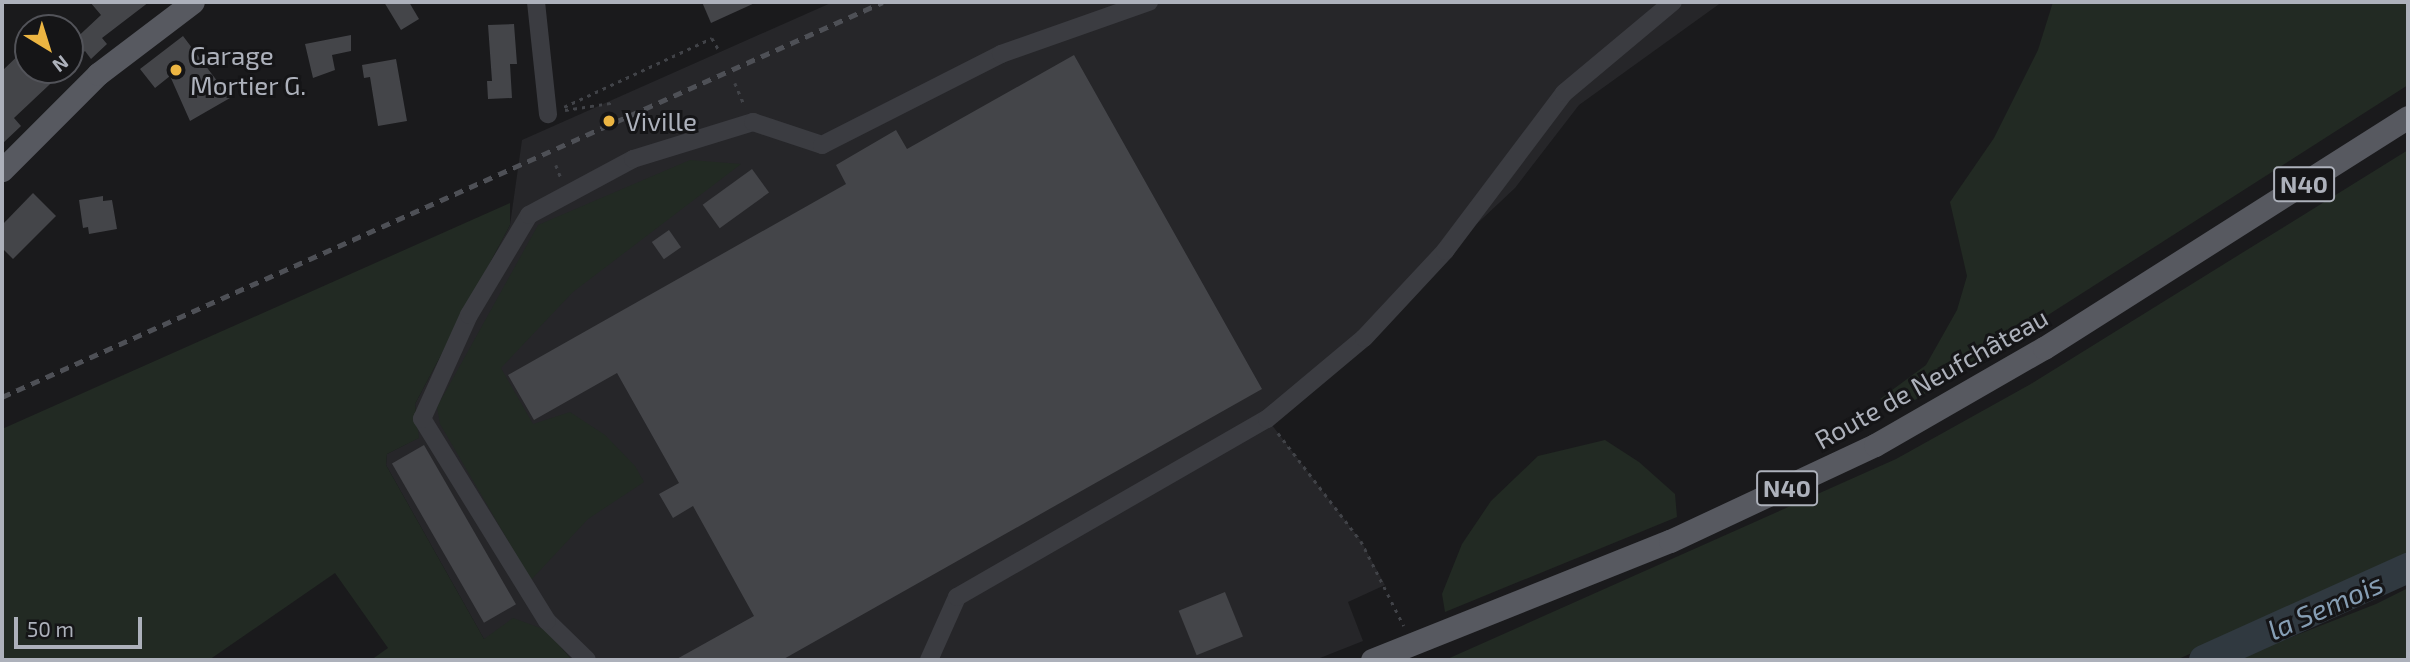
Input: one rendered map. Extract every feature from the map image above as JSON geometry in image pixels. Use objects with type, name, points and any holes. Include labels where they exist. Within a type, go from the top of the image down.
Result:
[{"type":"main road","points":[[2,170],[98,75],[193,2]]},
{"type":"main road","name":"Route de Neufchâteau","points":[[1372,660],[1670,541],[1875,445],[2044,348],[2408,117]]},
{"type":"street","points":[[537,2],[548,114]]},
{"type":"street","points":[[587,660],[547,621],[422,419],[424,407],[469,315],[529,215],[634,159],[753,122],[822,145],[1001,54],[1149,2]]},
{"type":"street","points":[[929,660],[957,597],[1267,419],[1364,338],[1445,251],[1564,93],[1673,2]]},
{"type":"path","points":[[548,114],[712,38],[720,52]]},
{"type":"path","points":[[735,83],[753,122]]},
{"type":"path","points":[[548,114],[611,103]]},
{"type":"path","points":[[1267,419],[1361,541],[1413,644]]},
{"type":"shaded area","points":[[833,2],[1722,2],[1579,105],[1515,188],[1268,420],[1361,541],[1385,585],[1348,602],[1363,641],[1315,660],[572,660],[546,630],[484,639],[386,465],[387,454],[418,438],[415,404],[510,225],[522,140]]},
{"type":"shaded area","points":[[2053,2],[2408,2],[2408,85],[1904,407],[1880,399],[1926,365],[1957,310],[1967,276],[1950,202],[1994,138],[2038,50]]},
{"type":"shaded area","points":[[2408,150],[2408,559],[2176,660],[1445,660],[1896,459],[2029,385]]},
{"type":"shaded area","points":[[690,160],[741,164],[573,292],[501,368],[533,424],[570,412],[605,435],[635,466],[644,482],[588,519],[531,580],[440,424],[437,407],[538,225]]},
{"type":"shaded area","points":[[510,203],[510,225],[415,404],[419,438],[387,454],[386,465],[484,639],[513,618],[546,630],[572,660],[371,660],[388,648],[335,573],[209,660],[2,660],[2,429]]},
{"type":"shaded area","points":[[1605,440],[1639,462],[1675,494],[1677,517],[1445,612],[1442,594],[1462,544],[1491,501],[1538,456]]},
{"type":"shaded area","points":[[2408,588],[2408,660],[2233,660],[2376,604]]},
{"type":"building","points":[[90,2],[149,2],[102,38],[107,44],[91,59],[84,52],[84,31],[101,15]]},
{"type":"building","points":[[384,2],[409,2],[419,19],[401,30]]},
{"type":"building","points":[[702,2],[757,2],[711,23]]},
{"type":"building","points":[[514,24],[517,64],[510,64],[512,98],[488,99],[487,81],[492,81],[488,25]]},
{"type":"building","points":[[351,35],[351,51],[332,55],[335,70],[313,78],[305,44]]},
{"type":"building","points":[[183,36],[230,98],[190,121],[170,76],[155,88],[140,69]]},
{"type":"building","points":[[1074,55],[1262,389],[782,660],[675,660],[754,616],[693,506],[673,518],[659,494],[679,483],[617,373],[534,420],[508,375],[846,184],[836,165],[896,130],[907,149]]},
{"type":"building","points":[[14,59],[14,84],[50,84],[14,118],[21,126],[2,144],[2,71]]},
{"type":"building","points":[[396,59],[407,121],[378,126],[370,77],[364,78],[362,65]]},
{"type":"building","points":[[752,169],[769,192],[720,228],[703,205]]},
{"type":"building","points":[[33,193],[56,216],[13,259],[2,248],[2,225]]},
{"type":"building","points":[[103,196],[103,201],[112,200],[117,229],[89,234],[88,227],[83,228],[79,200]]},
{"type":"building","points":[[669,230],[681,247],[664,259],[652,242]]},
{"type":"building","points":[[424,445],[516,604],[484,623],[392,464]]},
{"type":"building","points":[[1225,592],[1243,637],[1197,655],[1179,611]]},
{"type":"waterway","name":"la Semois","points":[[2204,660],[2408,568]]},
{"type":"railway","points":[[2,397],[883,2]]},
{"type":"place","name":"Garage Mortier G.","points":[[176,70]]},
{"type":"place","name":"Viville","points":[[609,121]]}]
